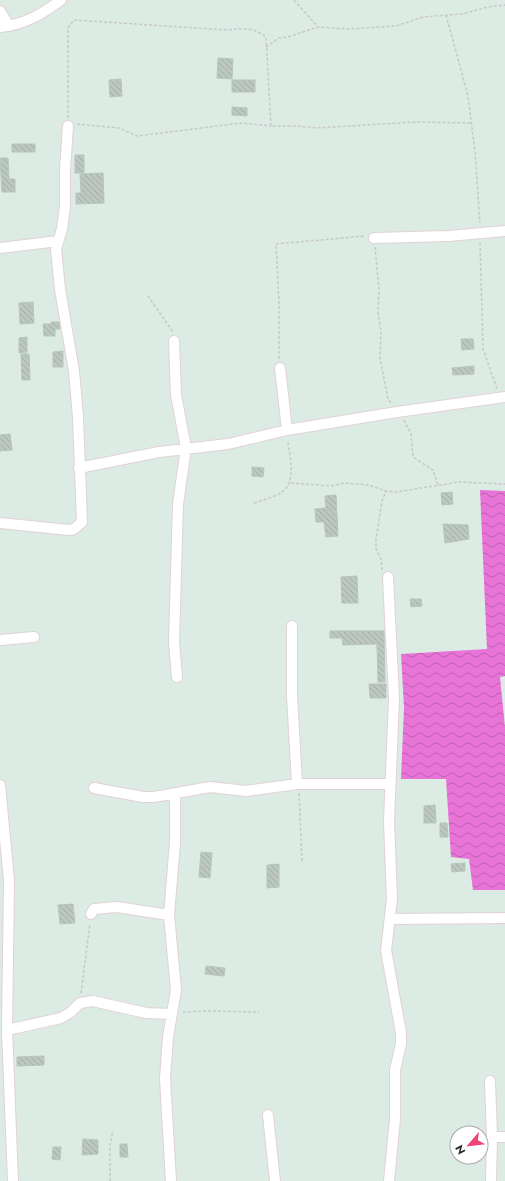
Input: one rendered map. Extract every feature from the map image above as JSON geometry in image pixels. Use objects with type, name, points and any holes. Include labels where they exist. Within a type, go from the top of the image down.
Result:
[{"type":"street","points":[[0,11],[5,27],[35,18],[61,0]]},
{"type":"street","points":[[0,523],[70,530],[79,526],[82,522],[78,417],[74,371],[58,274],[56,249],[60,236],[65,206],[65,169],[68,126]]},
{"type":"street","points":[[374,238],[448,236],[505,231]]},
{"type":"street","points":[[0,248],[58,241]]},
{"type":"street","points":[[174,341],[176,395],[186,448],[178,504],[174,642],[177,677]]},
{"type":"street","points":[[280,368],[287,430]]},
{"type":"street","points":[[79,468],[186,448],[228,444],[287,430],[502,397]]},
{"type":"street","points":[[388,577],[394,698],[390,784],[389,856],[392,899],[386,950],[401,1033],[401,1044],[395,1070],[396,1119],[389,1181]]},
{"type":"street","points":[[292,626],[292,695],[297,784]]},
{"type":"street","points":[[0,640],[34,637]]},
{"type":"street","points":[[94,788],[143,797],[175,794],[210,787],[246,791],[297,784],[390,784]]},
{"type":"street","points":[[0,785],[9,881],[7,1030],[13,1181]]},
{"type":"street","points":[[171,1181],[165,1078],[176,990],[169,916],[175,842],[175,794]]},
{"type":"street","points":[[91,914],[94,909],[117,907],[169,916]]},
{"type":"street","points":[[390,919],[505,918]]},
{"type":"street","points":[[7,1030],[61,1018],[71,1012],[80,1003],[93,1001],[146,1013],[172,1014]]},
{"type":"street","points":[[490,1081],[492,1137],[491,1181]]},
{"type":"street","points":[[268,1115],[275,1181]]},
{"type":"street","points":[[492,1137],[505,1138]]},
{"type":"path","points":[[294,0],[318,27]]},
{"type":"path","points":[[266,47],[279,38],[288,38],[318,27],[334,29],[396,26],[423,17],[462,14],[488,7],[505,5]]},
{"type":"path","points":[[446,15],[468,96],[472,123],[480,232],[479,268],[483,349],[502,397]]},
{"type":"path","points":[[271,126],[266,37],[257,30],[244,28],[227,30],[74,20],[70,22],[68,31],[68,126],[76,124],[119,128],[137,136],[241,123],[271,126],[318,128],[415,122],[472,123]]},
{"type":"path","points":[[280,368],[280,303],[276,244],[362,236],[374,238],[379,289],[378,312],[381,333],[380,358],[388,399],[405,422],[411,434],[413,457],[433,470],[438,485]]},
{"type":"path","points":[[148,296],[172,328],[174,341]]},
{"type":"path","points":[[254,503],[281,494],[291,483],[292,465],[288,450],[287,430]]},
{"type":"path","points":[[291,483],[332,486],[345,483],[368,485],[386,491],[396,492],[459,482],[505,484]]},
{"type":"path","points":[[386,491],[382,501],[376,549],[381,558],[380,567],[383,573],[388,577]]},
{"type":"path","points":[[297,784],[302,829],[302,861]]},
{"type":"path","points":[[80,1003],[91,914]]},
{"type":"path","points":[[172,1014],[209,1011],[258,1012]]},
{"type":"path","points":[[110,1181],[110,1146],[113,1131]]},
{"type":"water","points":[[480,490],[505,491],[505,676],[500,677],[505,727],[505,890],[473,890],[469,859],[451,857],[446,779],[401,779],[404,708],[401,654],[487,649]]},
{"type":"building","points":[[218,58],[233,59],[232,79],[217,78]]},
{"type":"building","points":[[121,79],[122,96],[110,97],[109,80]]},
{"type":"building","points":[[232,80],[255,80],[255,92],[232,92]]},
{"type":"building","points":[[232,107],[247,108],[247,116],[232,115]]},
{"type":"building","points":[[12,144],[35,144],[35,152],[12,152]]},
{"type":"building","points":[[75,155],[84,155],[84,173],[75,173]]},
{"type":"building","points":[[0,158],[8,158],[9,179],[15,179],[15,192],[2,192]]},
{"type":"building","points":[[103,173],[104,203],[76,204],[76,193],[81,193],[80,174]]},
{"type":"building","points":[[33,302],[34,323],[20,324],[19,303]]},
{"type":"building","points":[[51,322],[59,322],[60,329],[55,329],[55,336],[44,336],[43,324],[51,324]]},
{"type":"building","points":[[27,337],[27,352],[19,353],[19,338]]},
{"type":"building","points":[[461,339],[473,339],[474,349],[462,350]]},
{"type":"building","points":[[63,351],[63,367],[53,367],[53,352]]},
{"type":"building","points":[[21,354],[29,354],[30,380],[22,380]]},
{"type":"building","points":[[474,366],[474,374],[453,375],[452,368]]},
{"type":"building","points":[[10,434],[12,450],[0,451],[0,435]]},
{"type":"building","points":[[252,467],[264,468],[263,477],[252,476]]},
{"type":"building","points":[[452,492],[453,504],[442,505],[441,493]]},
{"type":"building","points":[[336,495],[338,536],[326,537],[324,522],[316,522],[315,509],[326,508],[325,496]]},
{"type":"building","points":[[443,524],[468,525],[469,539],[445,543]]},
{"type":"building","points":[[357,576],[358,603],[342,603],[341,577]]},
{"type":"building","points":[[410,599],[421,599],[422,606],[411,607]]},
{"type":"building","points":[[330,631],[384,631],[385,682],[378,682],[377,644],[343,645],[342,638],[330,638]]},
{"type":"building","points":[[369,684],[386,684],[386,698],[370,698]]},
{"type":"building","points":[[435,805],[436,823],[424,823],[424,806]]},
{"type":"building","points":[[440,823],[447,823],[448,837],[440,837]]},
{"type":"building","points":[[201,852],[212,853],[210,878],[199,877]]},
{"type":"building","points":[[465,863],[465,871],[452,872],[451,864]]},
{"type":"building","points":[[279,864],[279,887],[267,888],[267,865]]},
{"type":"building","points":[[73,904],[75,923],[60,924],[58,905]]},
{"type":"building","points":[[206,966],[225,968],[224,976],[205,974]]},
{"type":"building","points":[[44,1056],[44,1065],[17,1066],[17,1057]]},
{"type":"building","points":[[83,1139],[98,1140],[98,1154],[82,1155]]},
{"type":"building","points":[[120,1144],[127,1144],[128,1157],[120,1157]]},
{"type":"building","points":[[53,1147],[61,1147],[60,1160],[52,1159]]}]
